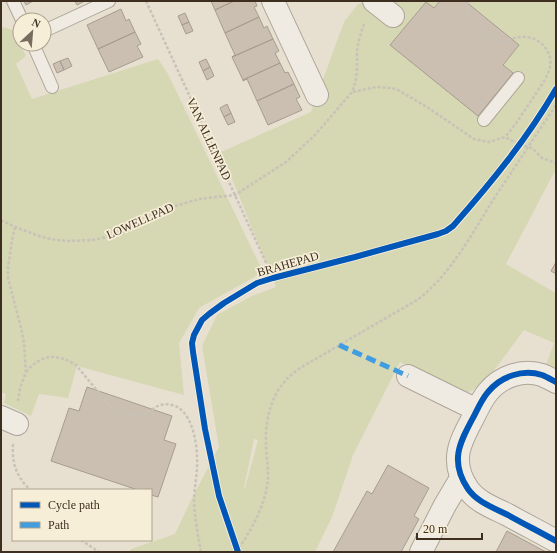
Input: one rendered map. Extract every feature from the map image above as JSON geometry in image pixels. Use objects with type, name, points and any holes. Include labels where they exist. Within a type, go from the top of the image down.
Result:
[{"type":"street","points":[[273,1],[317,95]]},
{"type":"street","points":[[374,1],[392,16]]},
{"type":"street","points":[[556,382],[544,376],[527,373],[515,374],[496,384],[488,392],[464,435],[459,446],[458,462],[461,478],[469,490],[480,500],[556,541]]},
{"type":"street","points":[[408,376],[477,410]]},
{"type":"street","points":[[420,552],[461,478]]},
{"type":"lane","points":[[13,1],[18,12]]},
{"type":"lane","points":[[52,27],[110,1]]},
{"type":"lane","points":[[37,52],[52,87]]},
{"type":"lane","points":[[484,120],[518,78]]},
{"type":"path","points":[[352,92],[376,87],[392,88],[427,107],[474,139],[489,142],[506,137],[518,147],[529,147],[542,158],[556,163]]},
{"type":"path","points":[[237,551],[261,509],[268,484],[266,426],[276,394],[281,386],[300,368],[426,294],[457,257],[556,105]]},
{"type":"path","points":[[518,147],[524,139]]},
{"type":"path","points":[[15,227],[8,268],[8,278],[22,332],[26,372]]},
{"type":"path","points":[[29,489],[17,473],[13,460],[13,444],[9,420],[18,418],[20,388],[26,372],[41,360],[49,357],[63,358],[76,365],[105,400],[114,408],[142,416],[159,405],[172,405],[182,411],[188,418],[197,448],[194,503],[201,552]]},
{"type":"path","points":[[82,541],[99,552]]},
{"type":"path","points":[[235,543],[237,551]]},
{"type":"green space","points":[[365,1],[556,1],[556,169],[506,264],[556,293],[556,376],[544,370],[554,343],[524,330],[484,384],[463,395],[400,362],[353,455],[332,517],[315,552],[129,552],[131,549],[175,534],[219,447],[202,346],[217,315],[252,296],[276,287],[221,152],[311,112],[344,22],[358,4]],"holes":[[[254,439],[258,440],[245,488],[244,488]]]},
{"type":"green space","points":[[3,27],[12,30],[12,52],[24,52],[26,56],[16,64],[32,99],[158,59],[168,74],[263,272],[199,308],[179,343],[184,395],[77,366],[68,398],[39,394],[31,416],[4,403],[6,394],[1,392],[1,29]]},
{"type":"building","points":[[24,1],[33,1],[26,5]]},
{"type":"building","points":[[75,1],[85,1],[77,5]]},
{"type":"building","points":[[211,1],[234,1],[215,10]]},
{"type":"building","points":[[234,1],[255,1],[257,6],[254,7],[259,17],[225,33],[215,10]]},
{"type":"building","points":[[440,1],[465,1],[519,45],[503,65],[513,73],[478,116],[390,45],[426,2],[434,8]]},
{"type":"building","points":[[121,9],[126,21],[129,19],[135,32],[98,49],[87,25]]},
{"type":"building","points":[[185,13],[189,22],[182,25],[178,16]]},
{"type":"building","points":[[259,17],[264,28],[267,26],[273,39],[232,57],[235,55],[225,33]]},
{"type":"building","points":[[189,22],[193,31],[186,34],[182,25]]},
{"type":"building","points":[[135,32],[141,44],[137,46],[143,57],[109,72],[98,49]]},
{"type":"building","points":[[273,39],[279,51],[275,53],[280,63],[243,80],[232,57]]},
{"type":"building","points":[[68,58],[72,66],[64,70],[60,61]]},
{"type":"building","points":[[206,59],[210,67],[203,71],[199,62]]},
{"type":"building","points":[[60,61],[64,70],[57,73],[53,64]]},
{"type":"building","points":[[280,63],[285,73],[288,72],[294,84],[257,101],[247,79],[243,80]]},
{"type":"building","points":[[210,67],[214,76],[207,80],[203,71]]},
{"type":"building","points":[[294,84],[300,97],[296,99],[302,110],[268,125],[257,101]]},
{"type":"building","points":[[227,104],[231,113],[224,117],[220,108]]},
{"type":"building","points":[[231,113],[235,122],[228,125],[224,117]]},
{"type":"building","points":[[556,262],[556,274],[551,271]]},
{"type":"building","points":[[87,387],[172,416],[164,440],[176,444],[158,497],[152,495],[152,489],[135,489],[51,461],[69,408],[79,411]]},
{"type":"building","points":[[388,465],[429,488],[414,516],[419,519],[401,552],[333,552],[367,491],[372,494]]},
{"type":"building","points":[[507,531],[546,552],[496,552]]},
{"type":"marked path","points":[[339,345],[408,376]]},
{"type":"cycle path","name":"BRAHEPAD","points":[[238,552],[219,496],[205,429],[193,352],[192,343],[194,335],[202,320],[224,303],[257,283],[446,231],[453,226],[495,177],[521,143],[556,89]]},
{"type":"cycle path","points":[[556,382],[542,375],[527,373],[513,375],[493,386],[482,401],[464,434],[458,460],[462,479],[476,498],[556,541]]}]
